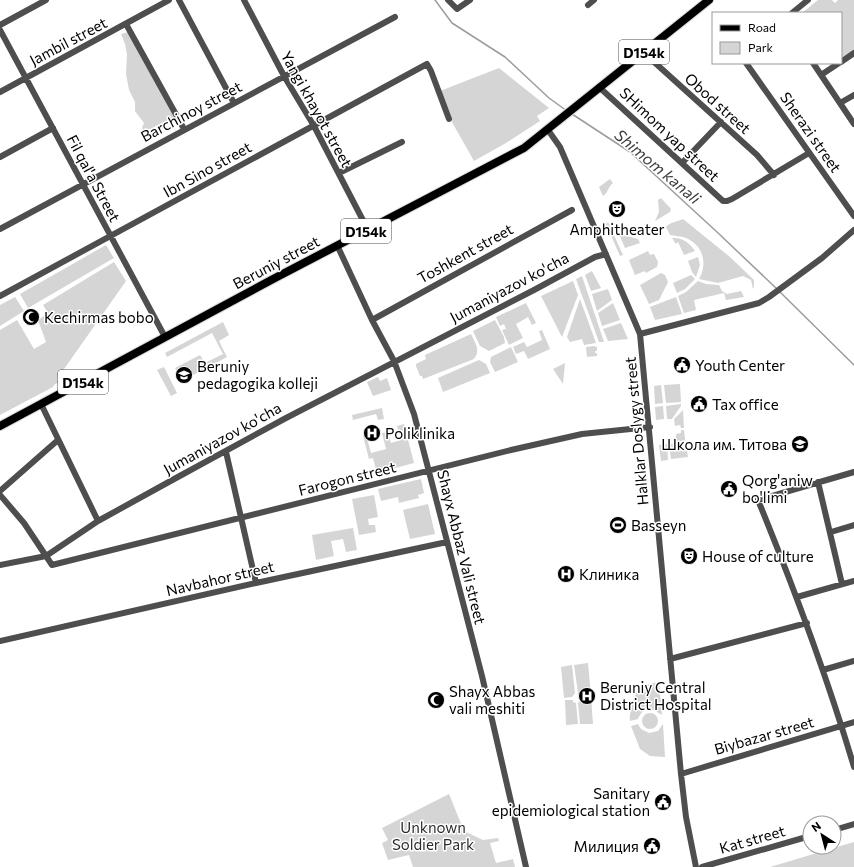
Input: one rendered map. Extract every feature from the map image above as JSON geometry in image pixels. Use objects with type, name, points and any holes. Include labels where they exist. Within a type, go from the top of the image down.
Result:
[{"type":"main road","name":"D154k","points":[[599,87],[708,0]]},
{"type":"main road","name":"Beruniy street","points":[[0,426],[165,337],[524,148],[599,87]]},
{"type":"street","points":[[0,25],[46,0]]},
{"type":"street","name":"Jambil street","points":[[0,92],[170,0]]},
{"type":"street","points":[[179,0],[234,103]]},
{"type":"street","name":"Yangi khayot street","points":[[244,0],[284,76],[314,126],[368,230]]},
{"type":"street","points":[[448,0],[457,9],[470,0]]},
{"type":"street","points":[[588,5],[594,0]]},
{"type":"street","points":[[793,12],[808,0]]},
{"type":"street","name":"Barchinoy street","points":[[0,229],[395,17]]},
{"type":"street","points":[[126,24],[184,129]]},
{"type":"street","name":"Fil qal'a Street","points":[[0,30],[165,337]]},
{"type":"street","name":"Obod street","points":[[643,52],[757,155],[774,175]]},
{"type":"street","points":[[842,61],[854,53]]},
{"type":"street","name":"Ibn Sino street","points":[[0,296],[427,64],[449,119]]},
{"type":"street","name":"Sherazi street","points":[[747,64],[854,216]]},
{"type":"street","points":[[814,64],[854,124]]},
{"type":"street","points":[[820,75],[837,64]]},
{"type":"street","name":"SHimom yap street","points":[[599,87],[723,201],[732,199],[774,175]]},
{"type":"street","points":[[840,103],[854,94]]},
{"type":"street","points":[[682,163],[720,122]]},
{"type":"street","points":[[0,157],[53,128]]},
{"type":"street","name":"Halklar Doslygy street","points":[[548,130],[560,147],[640,334],[650,427],[681,774],[691,849],[696,867]]},
{"type":"street","points":[[339,174],[402,142]]},
{"type":"street","points":[[774,175],[809,153]]},
{"type":"street","name":"Toshkent street","points":[[372,320],[572,210]]},
{"type":"street","points":[[640,334],[745,308],[759,303],[836,247],[854,230]]},
{"type":"street","name":"Shayx Abbaz Vali street","points":[[337,246],[372,320],[394,361],[414,414],[483,681],[526,867]]},
{"type":"street","name":"Jumaniyazov ko'cha","points":[[0,565],[46,556],[98,521],[286,418],[595,257],[606,254]]},
{"type":"street","points":[[41,404],[98,521]]},
{"type":"street","name":"Farogon street","points":[[46,556],[52,564],[582,434],[650,427]]},
{"type":"street","points":[[0,491],[58,440]]},
{"type":"street","points":[[226,452],[256,582]]},
{"type":"street","points":[[854,472],[758,500],[807,623],[842,726],[854,767]]},
{"type":"street","points":[[818,482],[831,532],[842,584]]},
{"type":"street","points":[[0,494],[24,523],[46,556]]},
{"type":"street","points":[[831,532],[854,525]]},
{"type":"street","name":"Navbahor street","points":[[0,642],[256,582],[447,542]]},
{"type":"street","points":[[797,597],[854,581]]},
{"type":"street","points":[[670,659],[807,623]]},
{"type":"street","points":[[823,670],[854,661]]},
{"type":"street","name":"Biybazar street","points":[[681,774],[854,722]]},
{"type":"street","points":[[842,828],[854,824]]},
{"type":"street","name":"Kat street","points":[[702,867],[802,838]]},
{"type":"green space","points":[[818,0],[832,0],[835,3],[838,0],[854,0],[854,50],[842,57],[842,12],[803,12]]},
{"type":"green space","points":[[128,32],[174,117],[144,132],[142,128],[144,123],[135,111],[135,102],[129,90],[126,74],[127,54],[121,34]]},
{"type":"green space","points":[[499,68],[549,108],[537,116],[540,121],[474,161],[453,124],[440,91]]},
{"type":"green space","points":[[610,179],[613,183],[603,196],[599,187]]},
{"type":"green space","points":[[661,198],[671,209],[670,212],[655,221],[659,212],[658,200]]},
{"type":"green space","points":[[683,219],[730,257],[754,280],[753,289],[751,280],[743,276],[718,283],[699,279],[703,267],[700,250],[692,241],[686,238],[670,235],[666,227]]},
{"type":"green space","points":[[608,222],[623,255],[620,256],[606,224]]},
{"type":"green space","points":[[619,234],[638,239],[640,243],[625,248]]},
{"type":"green space","points":[[672,238],[679,238],[685,241],[691,245],[695,251],[684,255],[678,242],[676,244]]},
{"type":"green space","points":[[106,245],[114,258],[28,308],[20,294]]},
{"type":"green space","points":[[648,251],[650,255],[654,254],[658,262],[657,267],[646,273],[645,271],[635,275],[629,260]]},
{"type":"green space","points":[[698,257],[700,265],[696,277],[692,272],[688,261]]},
{"type":"green space","name":"Kechirmas bobo","points":[[114,262],[126,281],[57,379],[59,382],[53,387],[0,415],[0,330],[17,320],[34,349],[46,342],[38,320],[48,313],[43,305]]},
{"type":"green space","points":[[592,271],[601,288],[591,291],[585,275]]},
{"type":"green space","points":[[661,273],[665,275],[668,282],[659,300],[649,304],[640,285]]},
{"type":"green space","points":[[691,275],[695,279],[685,289],[677,293],[673,283]]},
{"type":"green space","points":[[582,276],[604,342],[599,342],[576,279]]},
{"type":"green space","points":[[573,281],[578,295],[562,337],[541,296]]},
{"type":"green space","points":[[698,281],[706,284],[719,285],[722,291],[727,294],[741,291],[744,297],[726,300],[724,293],[694,300],[696,310],[684,313],[678,296],[686,292]]},
{"type":"green space","points":[[608,289],[612,300],[597,311],[592,294]]},
{"type":"green space","points":[[15,297],[24,311],[0,326],[0,305]]},
{"type":"green space","points":[[676,297],[682,314],[655,320],[650,307]]},
{"type":"green space","points":[[580,299],[596,343],[584,345],[582,339],[570,342],[567,337]]},
{"type":"green space","points":[[526,303],[536,323],[532,325],[528,317],[516,324],[523,338],[509,345],[502,330],[506,329],[504,324],[500,326],[496,317]]},
{"type":"green space","points":[[613,303],[620,320],[602,326],[598,313]]},
{"type":"green space","points":[[495,320],[504,337],[505,343],[489,351],[480,346],[473,331]]},
{"type":"green space","points":[[223,322],[229,335],[219,341],[227,357],[182,381],[175,368],[200,355],[205,363],[223,354],[212,333],[167,357],[165,353]]},
{"type":"green space","points":[[621,323],[628,339],[608,341],[603,329]]},
{"type":"green space","points":[[542,330],[550,349],[528,359],[524,351],[516,354],[513,347],[524,342],[527,347],[542,340],[539,331]]},
{"type":"green space","points":[[471,334],[476,343],[477,350],[474,359],[423,379],[422,376],[420,376],[416,364],[426,359],[425,355]]},
{"type":"green space","points":[[511,347],[518,362],[495,372],[490,362],[491,357]]},
{"type":"green space","points":[[586,347],[597,347],[597,351],[595,351],[595,353],[597,353],[597,356],[587,357]]},
{"type":"green space","points":[[479,360],[486,364],[490,373],[443,392],[438,378]]},
{"type":"green space","points":[[565,363],[563,384],[553,369]]},
{"type":"green space","points":[[164,367],[177,393],[171,396],[157,370]]},
{"type":"green space","points":[[378,377],[380,381],[387,378],[391,390],[373,396],[367,382]]},
{"type":"green space","points":[[680,384],[681,402],[666,403],[664,385]]},
{"type":"green space","points":[[661,385],[663,403],[655,404],[654,386]]},
{"type":"green space","points":[[681,404],[672,419],[667,419],[666,406]]},
{"type":"green space","points":[[663,406],[664,419],[656,420],[655,407]]},
{"type":"green space","points":[[382,408],[384,419],[378,420],[376,414],[353,420],[352,415]]},
{"type":"green space","points":[[683,410],[684,428],[681,428],[680,425],[675,426],[674,419]]},
{"type":"green space","points":[[404,424],[414,463],[377,473],[373,458],[369,459],[363,436],[366,435],[371,453],[386,449],[382,433],[388,432],[391,443],[401,440],[397,426]]},
{"type":"green space","points":[[681,430],[684,430],[686,447],[676,440],[676,434],[681,433]]},
{"type":"green space","points":[[675,443],[687,451],[688,457],[671,459],[669,444]]},
{"type":"green space","points":[[667,444],[668,460],[661,461],[659,445]]},
{"type":"green space","points":[[421,479],[424,493],[418,495],[419,498],[399,503],[398,497],[381,501],[378,489]]},
{"type":"green space","points":[[374,495],[378,517],[368,519],[369,525],[375,525],[376,532],[359,535],[352,499]]},
{"type":"green space","points":[[428,504],[435,534],[410,539],[403,510]]},
{"type":"green space","points":[[353,528],[357,550],[346,552],[343,539],[331,541],[334,556],[316,560],[312,535]]},
{"type":"green space","points":[[588,663],[591,695],[581,696],[578,693],[574,665]]},
{"type":"green space","points":[[572,665],[575,693],[572,697],[564,698],[561,667]]},
{"type":"green space","points":[[659,682],[662,715],[649,709],[643,711],[638,719],[630,721],[632,705],[638,691],[644,686]]},
{"type":"green space","points":[[591,697],[593,724],[580,724],[578,703],[582,698]]},
{"type":"green space","points":[[565,700],[573,700],[573,702],[576,703],[578,724],[566,725]]},
{"type":"green space","points":[[647,713],[653,713],[658,718],[656,727],[653,729],[647,729],[642,724],[642,718]]},
{"type":"green space","points":[[638,724],[641,729],[649,733],[658,731],[663,724],[665,757],[650,756],[640,749],[631,726]]},
{"type":"green space","name":"Unknown Soldier Park","points":[[449,794],[464,831],[483,840],[498,838],[499,841],[490,843],[496,863],[513,859],[515,867],[413,867],[409,855],[388,860],[382,843],[388,840],[382,828]]},
{"type":"green space","points":[[854,842],[854,867],[770,867],[810,855],[842,855],[842,846]]},
{"type":"waterway","name":"Shimom kanali","points":[[435,0],[452,23],[505,57],[549,98],[567,111]]},
{"type":"waterway","name":"Shimom kanali","points":[[572,114],[630,152],[777,289]]},
{"type":"waterway","name":"Shimom kanali","points":[[780,292],[854,365]]},
{"type":"place","name":"Amphitheater","points":[[617,209]]},
{"type":"place","name":"Kechirmas bobo","points":[[31,317]]},
{"type":"place","name":"Youth Center","points":[[682,365]]},
{"type":"place","name":"Beruniy pedagogika kolleji","points":[[184,375]]},
{"type":"place","name":"Tax office","points":[[699,404]]},
{"type":"place","name":"Poliklinika","points":[[372,433]]},
{"type":"place","name":"Школа им. Титова","points":[[800,444]]},
{"type":"place","name":"Qorg'aniw bo'limi","points":[[729,489]]},
{"type":"place","name":"Basseyn","points":[[618,525]]},
{"type":"place","name":"House of culture","points":[[689,556]]},
{"type":"place","name":"Клиника","points":[[566,574]]},
{"type":"place","name":"Beruniy Central District Hospital","points":[[587,696]]},
{"type":"place","name":"Shayx Abbas vali meshiti","points":[[436,700]]},
{"type":"place","name":"Sanitary epidemiological station","points":[[663,802]]},
{"type":"place","name":"Милиция","points":[[652,846]]}]
